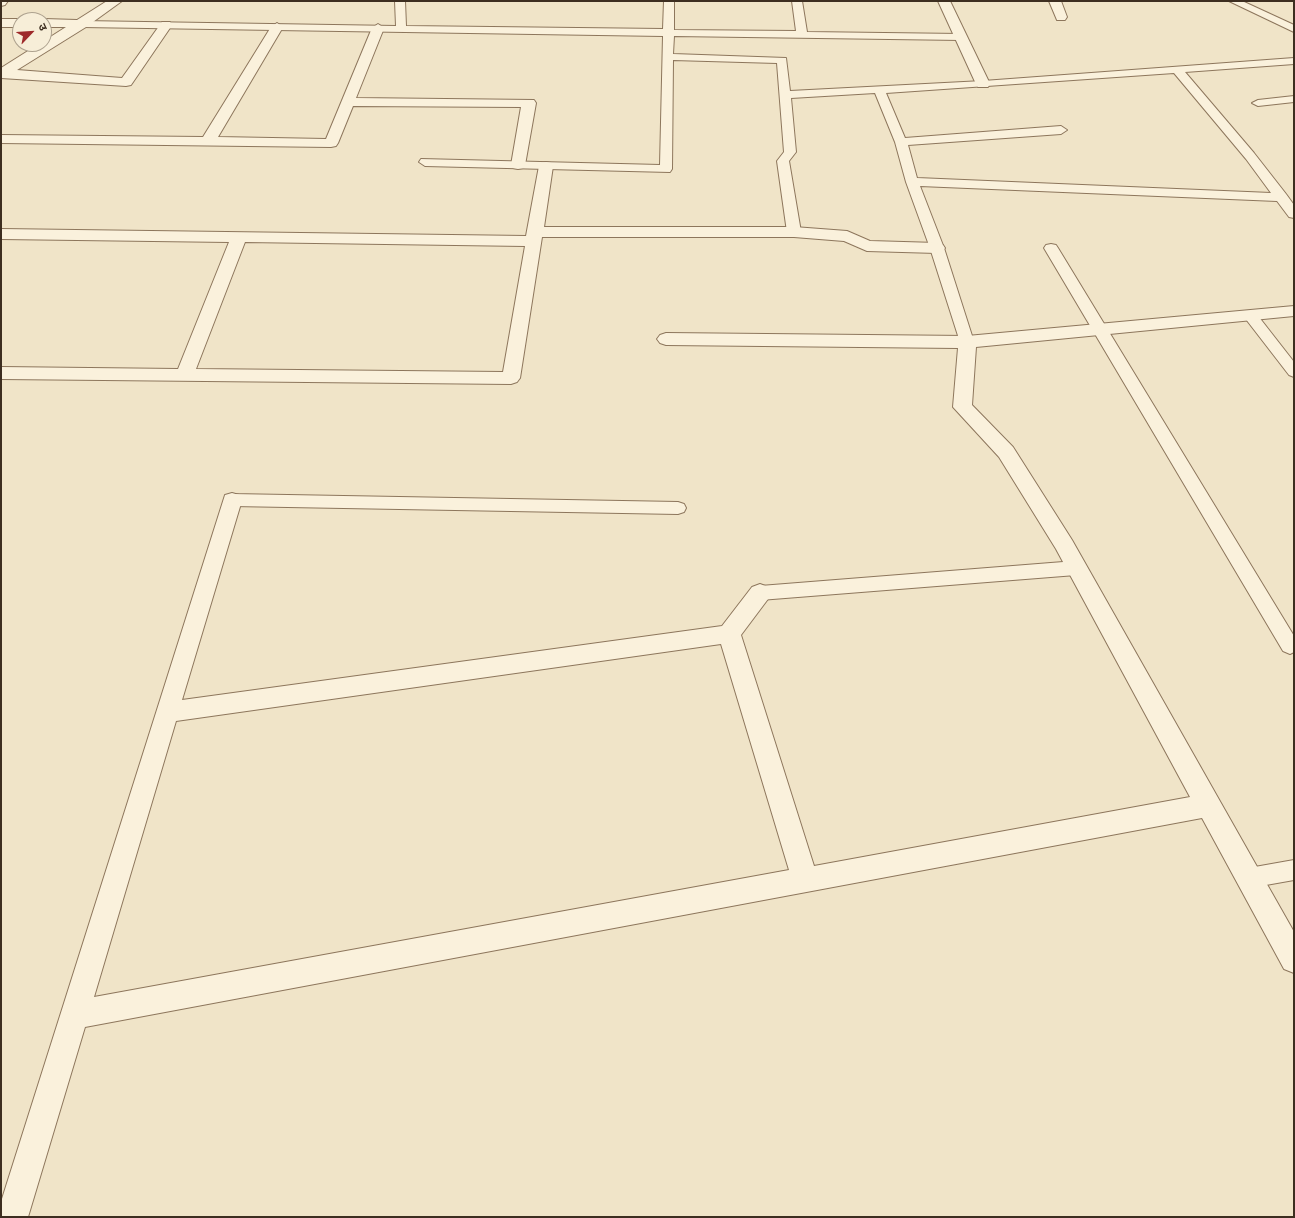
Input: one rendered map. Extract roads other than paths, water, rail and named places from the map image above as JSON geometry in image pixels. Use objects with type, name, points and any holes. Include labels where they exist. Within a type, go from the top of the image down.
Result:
[{"type":"street","points":[[2,74],[116,1]]},
{"type":"street","points":[[944,1],[983,84]]},
{"type":"street","points":[[1055,1],[1061,17]]},
{"type":"street","points":[[1,23],[12,23]]},
{"type":"street","points":[[52,23],[82,24]]},
{"type":"street","points":[[2,74],[126,82],[166,25]]},
{"type":"street","points":[[208,141],[277,26]]},
{"type":"street","points":[[1,139],[331,143],[378,28]]},
{"type":"street","points":[[347,102],[528,103],[518,165]]},
{"type":"street","points":[[1,373],[511,378],[546,166]]},
{"type":"street","points":[[1,234],[239,237],[535,237],[794,232],[847,236],[867,246],[937,248]]},
{"type":"street","points":[[184,375],[239,237]]},
{"type":"street","points":[[666,339],[967,342],[1294,311]]},
{"type":"street","points":[[967,342],[962,407],[1006,452],[1066,546],[1076,568],[1294,959]]},
{"type":"street","points":[[12,1217],[232,500]]},
{"type":"street","points":[[168,712],[729,634],[760,593]]},
{"type":"street","points":[[729,634],[805,880]]},
{"type":"street","points":[[74,1015],[1209,806]]},
{"type":"lane","points":[[400,1],[401,28]]},
{"type":"lane","points":[[425,162],[666,169],[669,1]]},
{"type":"lane","points":[[797,1],[802,34]]},
{"type":"lane","points":[[1234,1],[1294,29]]},
{"type":"lane","points":[[82,24],[961,36]]},
{"type":"lane","points":[[668,56],[782,60],[790,152],[783,161],[794,232]]},
{"type":"lane","points":[[785,95],[983,84],[1294,60]]},
{"type":"lane","points":[[1177,70],[1287,200],[1294,214]]},
{"type":"lane","points":[[879,90],[901,142],[912,182],[937,248],[967,342]]},
{"type":"lane","points":[[1258,103],[1294,99]]},
{"type":"lane","points":[[901,142],[1061,130]]},
{"type":"lane","points":[[912,182],[1287,200]]},
{"type":"lane","points":[[1051,248],[1290,646]]},
{"type":"lane","points":[[1250,315],[1294,372]]},
{"type":"lane","points":[[232,500],[678,508]]},
{"type":"lane","points":[[760,593],[1076,568]]},
{"type":"lane","points":[[1249,878],[1294,870]]}]
